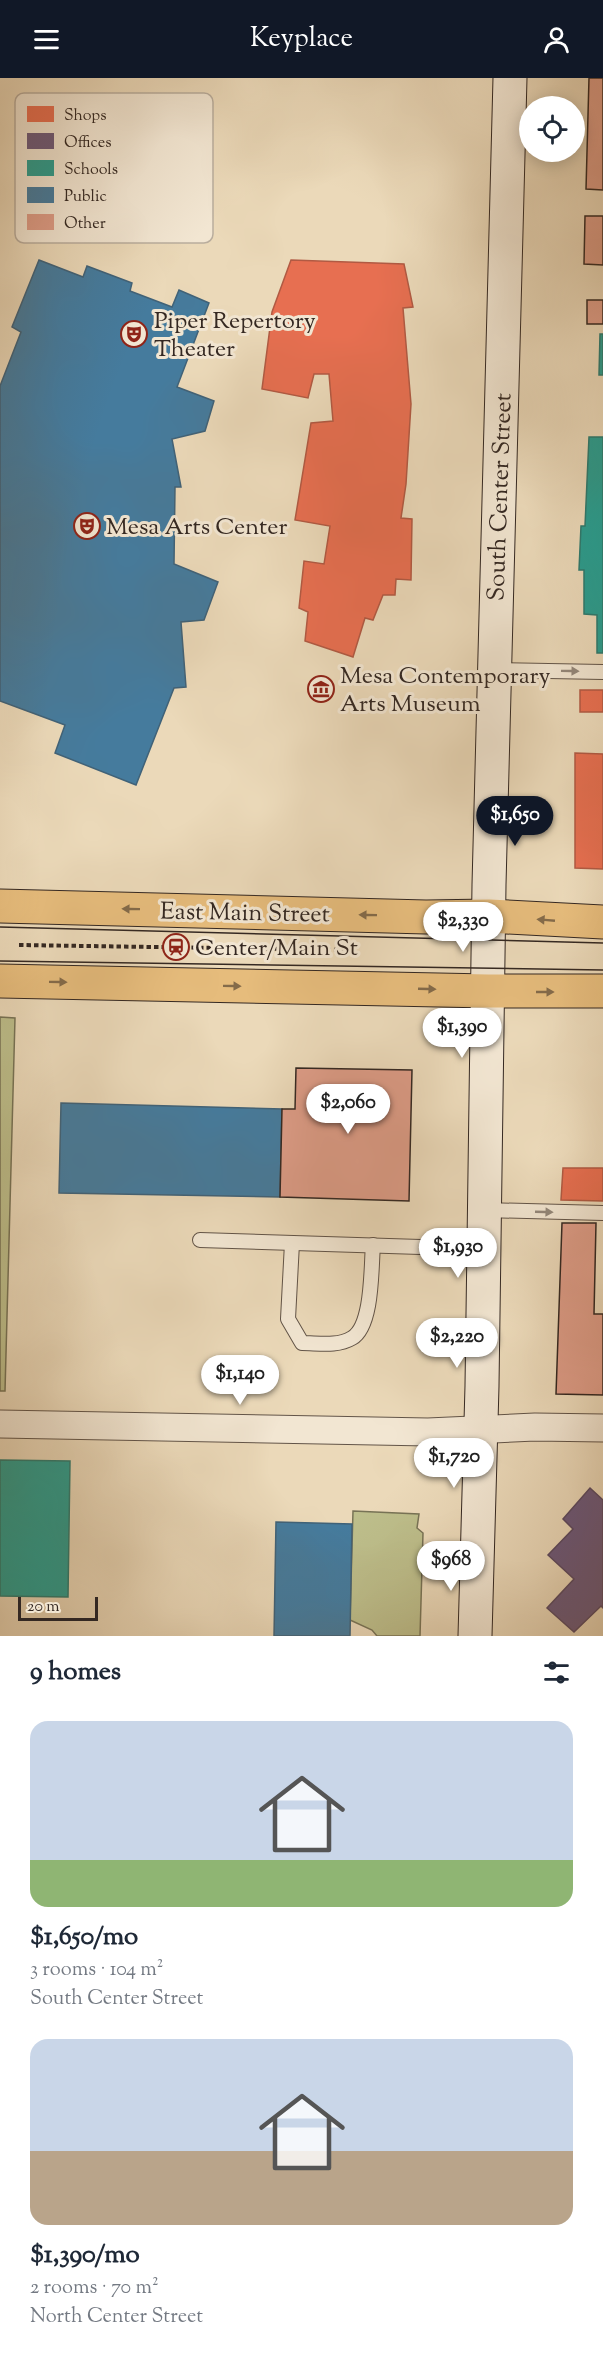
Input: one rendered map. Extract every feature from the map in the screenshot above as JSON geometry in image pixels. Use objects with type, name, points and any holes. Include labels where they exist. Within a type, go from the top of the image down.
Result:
[{"type":"main road","name":"East Main Street","points":[[0,906],[426,917],[489,915],[603,922]]},
{"type":"main road","points":[[0,981],[488,991],[603,991]]},
{"type":"street","name":"South Center Street","points":[[475,1636],[481,1430],[489,915],[510,78]]},
{"type":"street","points":[[0,1424],[429,1432],[603,1428]]},
{"type":"lane","points":[[495,669],[603,672]]},
{"type":"lane","points":[[485,1210],[603,1213]]},
{"type":"lane","points":[[200,1240],[484,1249]]},
{"type":"lane","points":[[292,1243],[288,1319],[302,1343],[334,1344],[353,1338],[362,1329],[368,1310],[373,1245]]},
{"type":"path","points":[[19,945],[355,950]]},
{"type":"green space","points":[[0,1017],[15,1018],[5,1391],[0,1391]]},
{"type":"green space","points":[[353,1511],[419,1514],[417,1528],[423,1533],[420,1636],[377,1636],[372,1630],[350,1620]]},
{"type":"building: Shops","points":[[291,260],[404,264],[413,307],[403,308],[411,404],[406,484],[401,518],[412,519],[411,580],[396,579],[395,595],[383,595],[373,620],[365,618],[353,657],[305,641],[308,612],[299,608],[304,561],[324,564],[330,526],[295,520],[311,423],[333,421],[329,374],[314,374],[308,398],[262,389],[272,312]]},
{"type":"building: Shops","points":[[580,690],[603,690],[603,712],[580,712]]},
{"type":"building: Shops","points":[[575,753],[603,754],[603,869],[575,868]]},
{"type":"building: Shops","points":[[563,1168],[603,1168],[603,1201],[561,1200]]},
{"type":"building: Offices","points":[[590,1488],[603,1500],[603,1608],[601,1606],[574,1632],[547,1608],[574,1579],[548,1555],[573,1529],[563,1519]]},
{"type":"building: Schools","points":[[600,334],[603,334],[603,375],[599,375]]},
{"type":"building: Schools","points":[[589,437],[603,437],[603,653],[597,653],[597,615],[584,614],[584,570],[579,570],[581,526],[585,526]]},
{"type":"building: Schools","points":[[0,1460],[70,1461],[68,1597],[0,1596]]},
{"type":"building: Public","name":"Mesa Arts Center","points":[[39,260],[83,277],[87,266],[132,283],[130,291],[172,307],[179,290],[209,303],[177,387],[214,401],[205,431],[172,439],[181,487],[175,487],[174,564],[218,582],[204,620],[181,622],[186,687],[174,688],[136,785],[55,753],[65,725],[0,701],[0,386],[21,332],[12,327]]},
{"type":"building: Public","points":[[61,1103],[282,1109],[280,1197],[59,1193]]},
{"type":"building: Public","points":[[276,1522],[352,1524],[350,1636],[274,1636]]},
{"type":"building: Other","points":[[589,78],[603,78],[603,190],[586,189]]},
{"type":"building: Other","points":[[585,216],[603,216],[603,265],[584,264]]},
{"type":"building: Other","points":[[587,300],[603,300],[603,324],[587,324]]},
{"type":"building: Other","points":[[296,1068],[412,1070],[409,1201],[280,1197],[282,1109],[295,1109]]},
{"type":"building: Other","points":[[562,1223],[596,1223],[594,1314],[603,1314],[603,1395],[556,1394]]},
{"type":"tram line","points":[[0,927],[603,943]]},
{"type":"tram line","points":[[0,961],[603,970]]},
{"type":"place","name":"Piper Repertory Theater","points":[[134,334]]},
{"type":"place","name":"Mesa Arts Center","points":[[87,526]]},
{"type":"place","name":"Mesa Contemporary Arts Museum","points":[[321,689]]},
{"type":"place","name":"Center/Main St","points":[[176,947]]}]
